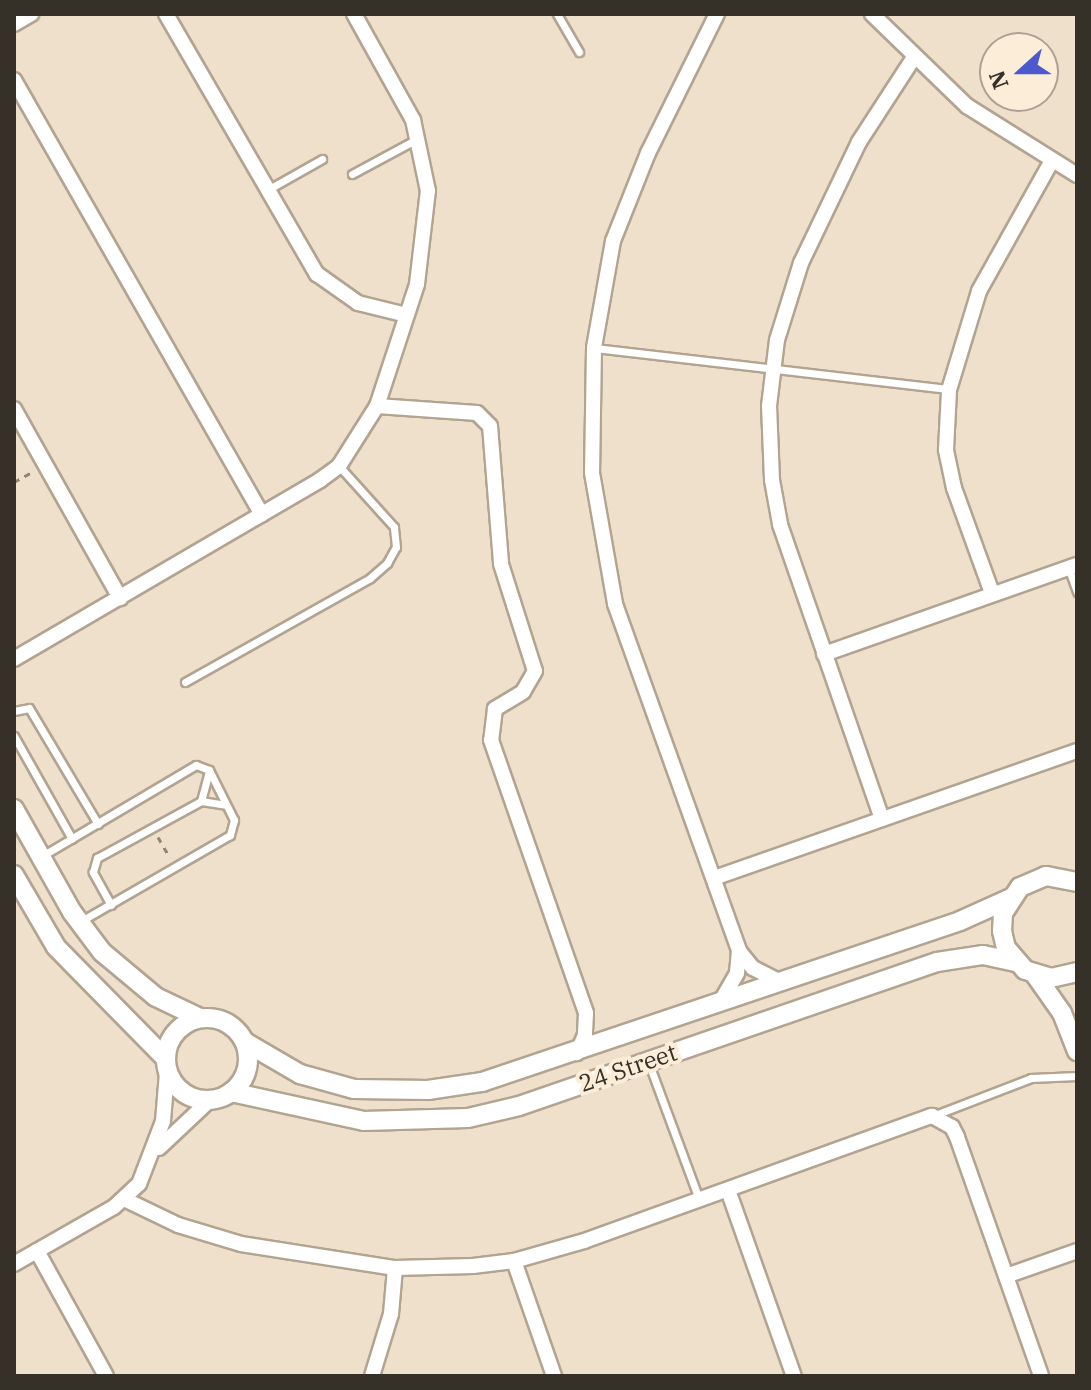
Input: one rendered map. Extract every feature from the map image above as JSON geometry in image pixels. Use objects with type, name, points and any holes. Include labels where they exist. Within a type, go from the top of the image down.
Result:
[{"type":"street","points":[[14,24],[31,14]]},
{"type":"street","points":[[166,14],[306,260],[329,285],[358,303],[407,315]]},
{"type":"street","points":[[14,659],[339,466],[377,406],[407,315],[428,218],[419,138],[402,97],[354,14]]},
{"type":"street","points":[[717,14],[628,196],[602,287],[594,348],[592,473],[605,566],[739,951],[762,974],[782,983]]},
{"type":"street","points":[[872,14],[913,59],[996,128],[1077,175]]},
{"type":"street","points":[[882,819],[824,654],[775,495],[769,436],[772,372],[786,305],[819,221],[859,142],[913,59]]},
{"type":"street","points":[[14,80],[262,514]]},
{"type":"street","points":[[992,593],[951,475],[946,450],[949,390],[963,329],[979,291],[1051,162]]},
{"type":"street","points":[[377,406],[477,413],[490,426],[501,564],[535,671],[523,692],[495,709],[491,740],[586,1013],[585,1035],[576,1053]]},
{"type":"street","points":[[14,409],[120,598]]},
{"type":"street","points":[[824,654],[1073,566]]},
{"type":"street","points":[[714,878],[1077,751]]},
{"type":"street","points":[[14,809],[79,922],[130,977],[169,1005],[200,1018],[227,1022],[245,1042],[245,1075],[231,1092],[210,1100],[153,1155],[124,1199],[14,1264]]},
{"type":"street","points":[[14,875],[56,947],[166,1065],[184,1093],[210,1100]]},
{"type":"street","name":"24 Street","points":[[245,1042],[300,1074],[374,1090],[482,1082],[576,1053],[960,921],[1011,898],[1020,887],[1046,876],[1076,881]]},
{"type":"street","points":[[1011,898],[1002,931],[1015,962],[1036,976],[1062,1013],[1077,1051]]},
{"type":"street","points":[[720,1002],[733,984],[739,951]]},
{"type":"street","name":"24 Street","points":[[231,1092],[351,1119],[442,1122],[519,1106],[952,958],[998,956],[1015,962]]},
{"type":"street","points":[[1036,976],[1051,978],[1077,972]]},
{"type":"street","points":[[153,1155],[163,1121],[166,1065],[179,1027],[200,1018]]},
{"type":"street","points":[[124,1199],[178,1225],[241,1244],[395,1268],[514,1261],[700,1201],[932,1116],[952,1127],[957,1137],[1041,1376]]},
{"type":"street","points":[[728,1190],[794,1376]]},
{"type":"street","points":[[37,1251],[106,1376]]},
{"type":"street","points":[[1006,1276],[1077,1251]]},
{"type":"street","points":[[514,1261],[554,1376]]},
{"type":"street","points":[[372,1376],[391,1314],[395,1268]]},
{"type":"lane","points":[[557,14],[579,52]]},
{"type":"lane","points":[[352,174],[419,138]]},
{"type":"lane","points":[[267,190],[322,159]]},
{"type":"lane","points":[[594,348],[772,372],[949,390]]},
{"type":"lane","points":[[185,682],[370,578],[387,563],[396,547],[394,527],[339,466]]},
{"type":"lane","points":[[1073,566],[1077,592]]},
{"type":"lane","points":[[14,711],[29,708],[98,824]]},
{"type":"lane","points":[[14,736],[72,839]]},
{"type":"lane","points":[[41,857],[196,765],[209,770],[234,820],[224,841],[79,922]]},
{"type":"lane","points":[[201,801],[209,770]]},
{"type":"lane","points":[[111,905],[93,872],[94,862],[201,801],[228,807]]},
{"type":"lane","points":[[648,1061],[700,1201]]},
{"type":"lane","points":[[932,1116],[1031,1078],[1077,1076]]},
{"type":"path","points":[[14,482],[45,464]]}]
